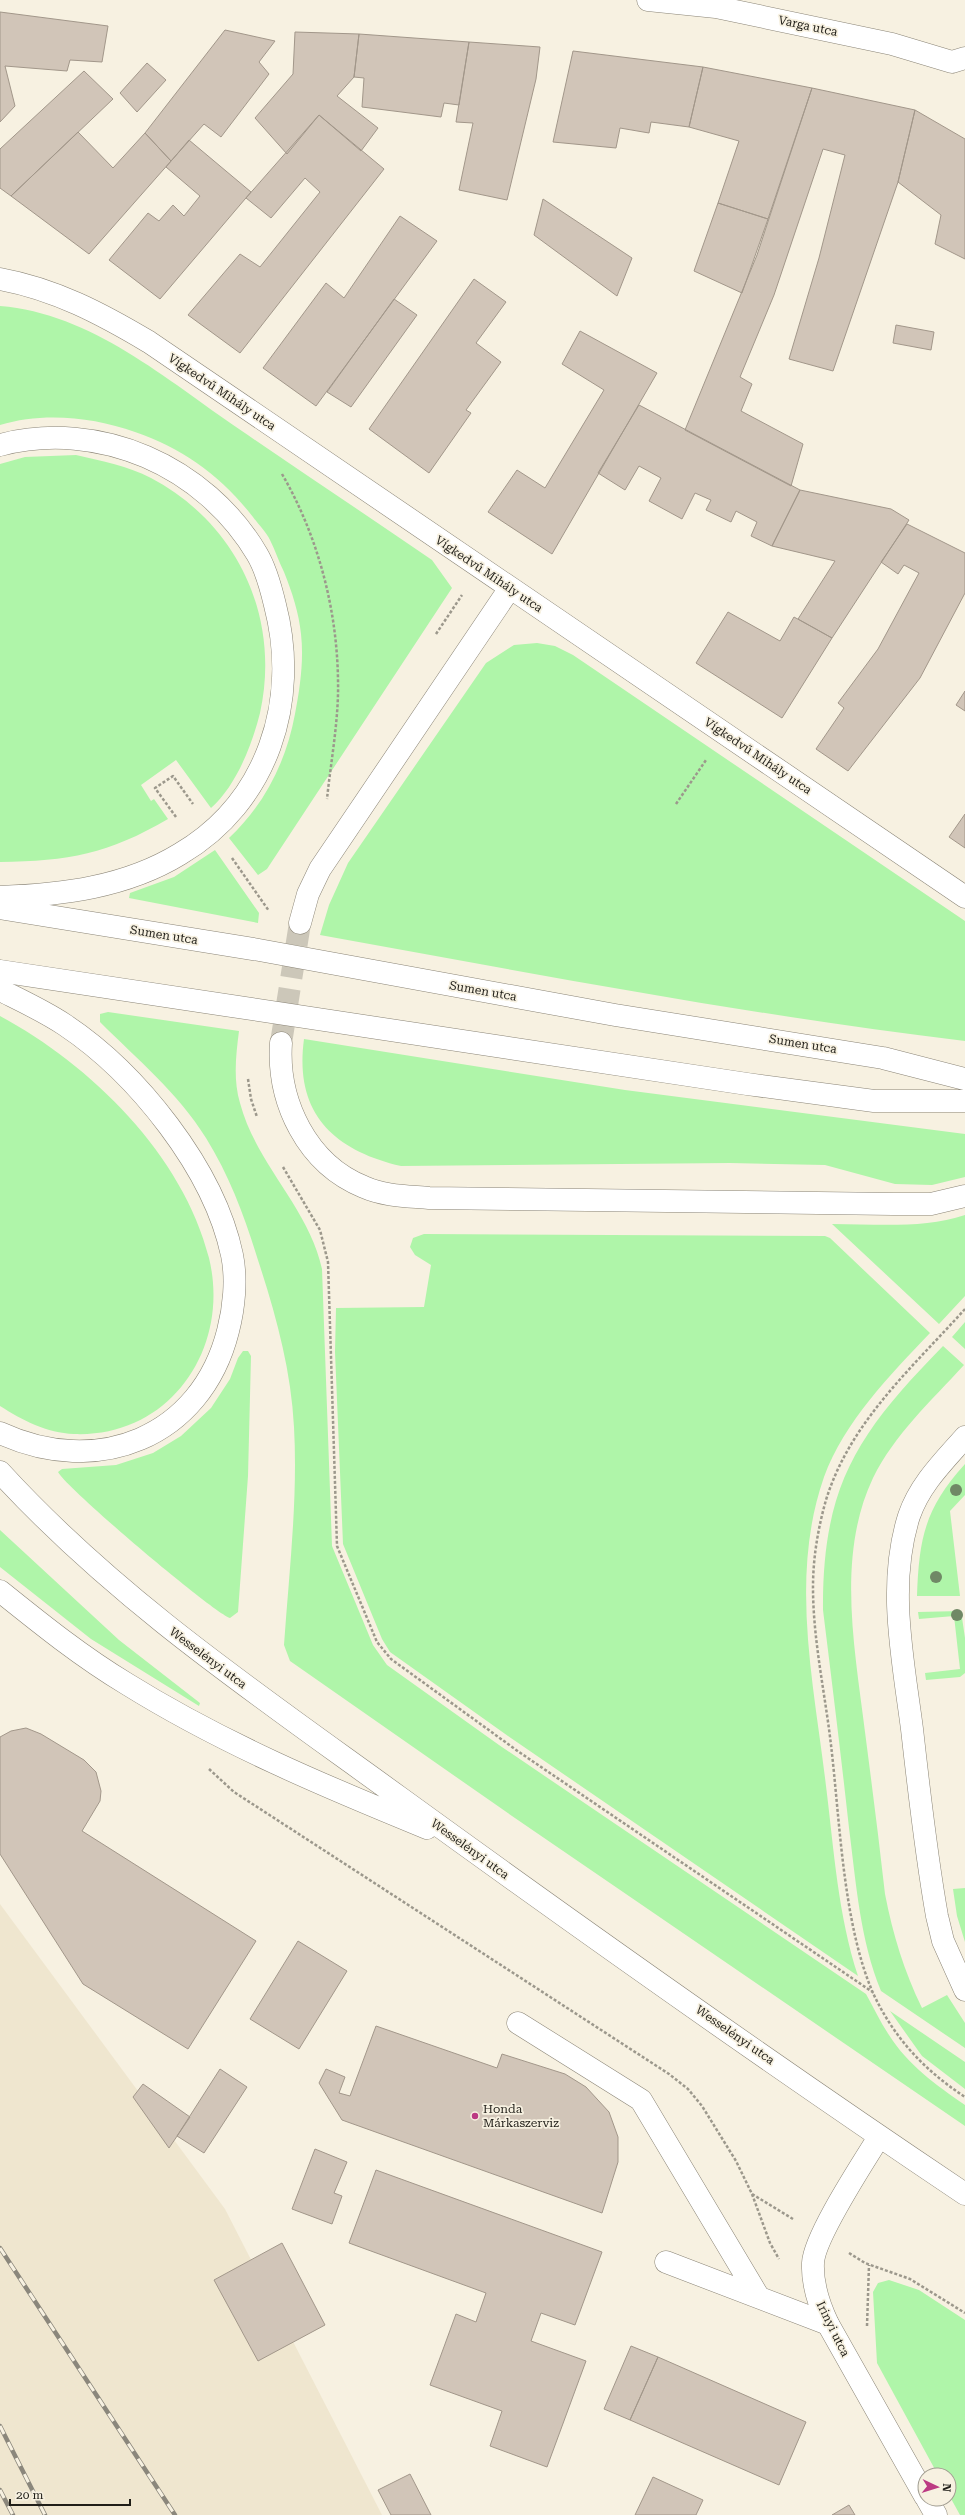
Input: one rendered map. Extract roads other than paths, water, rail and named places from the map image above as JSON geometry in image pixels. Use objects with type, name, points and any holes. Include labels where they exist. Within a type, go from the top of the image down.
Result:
[{"type":"street","name":"Varga utca","points":[[648,0],[716,3],[892,44],[961,64]]},
{"type":"street","name":"Vígkedvű Mihály utca","points":[[0,279],[56,294],[110,318],[149,342],[965,897]]},
{"type":"street","points":[[0,445],[48,437],[72,438],[111,443],[153,459],[197,486],[220,506],[257,554],[266,574],[278,618],[284,662],[281,704],[264,760],[243,798],[215,828],[180,854],[158,865],[116,881],[58,894],[0,897]]},
{"type":"street","points":[[300,923],[308,894],[320,869],[510,588]]},
{"type":"street","name":"Sumen utca","points":[[0,908],[259,950],[615,1015],[876,1057],[965,1079]]},
{"type":"street","points":[[0,971],[762,1086],[874,1101],[965,1101]]},
{"type":"street","points":[[0,990],[30,1004],[65,1025],[96,1049],[122,1073],[165,1123],[212,1198],[228,1238],[232,1257],[233,1280],[230,1325],[224,1348],[214,1371],[201,1393],[166,1426],[143,1440],[107,1450],[90,1452],[62,1451],[39,1447],[0,1433]]},
{"type":"street","points":[[281,1043],[279,1063],[285,1094],[292,1116],[301,1133],[313,1148],[337,1171],[362,1187],[377,1192],[430,1198],[893,1204],[931,1204],[965,1196]]},
{"type":"street","points":[[965,1437],[934,1472],[915,1504],[902,1545],[898,1582],[900,1630],[931,1885],[943,1941],[965,1990]]},
{"type":"street","name":"Wesselényi utca","points":[[0,1472],[40,1516],[88,1560],[185,1641],[462,1843],[879,2137],[965,2194]]},
{"type":"street","points":[[0,1591],[85,1657],[127,1685],[178,1714],[246,1750],[296,1773],[462,1843]]},
{"type":"street","points":[[518,2023],[641,2100],[654,2117],[758,2296]]},
{"type":"street","name":"Irinyi utca","points":[[879,2137],[815,2248],[813,2275],[820,2306],[828,2324],[917,2482]]},
{"type":"street","points":[[666,2262],[828,2324]]},
{"type":"tunnel","points":[[281,1043],[300,923]]},
{"type":"railway","points":[[0,2248],[175,2515]]},
{"type":"railway","points":[[0,2426],[45,2515]]},
{"type":"railway","points":[[0,2490],[13,2515]]},
{"type":"place","name":"Honda Márkaszerviz","points":[[475,2116]]}]
